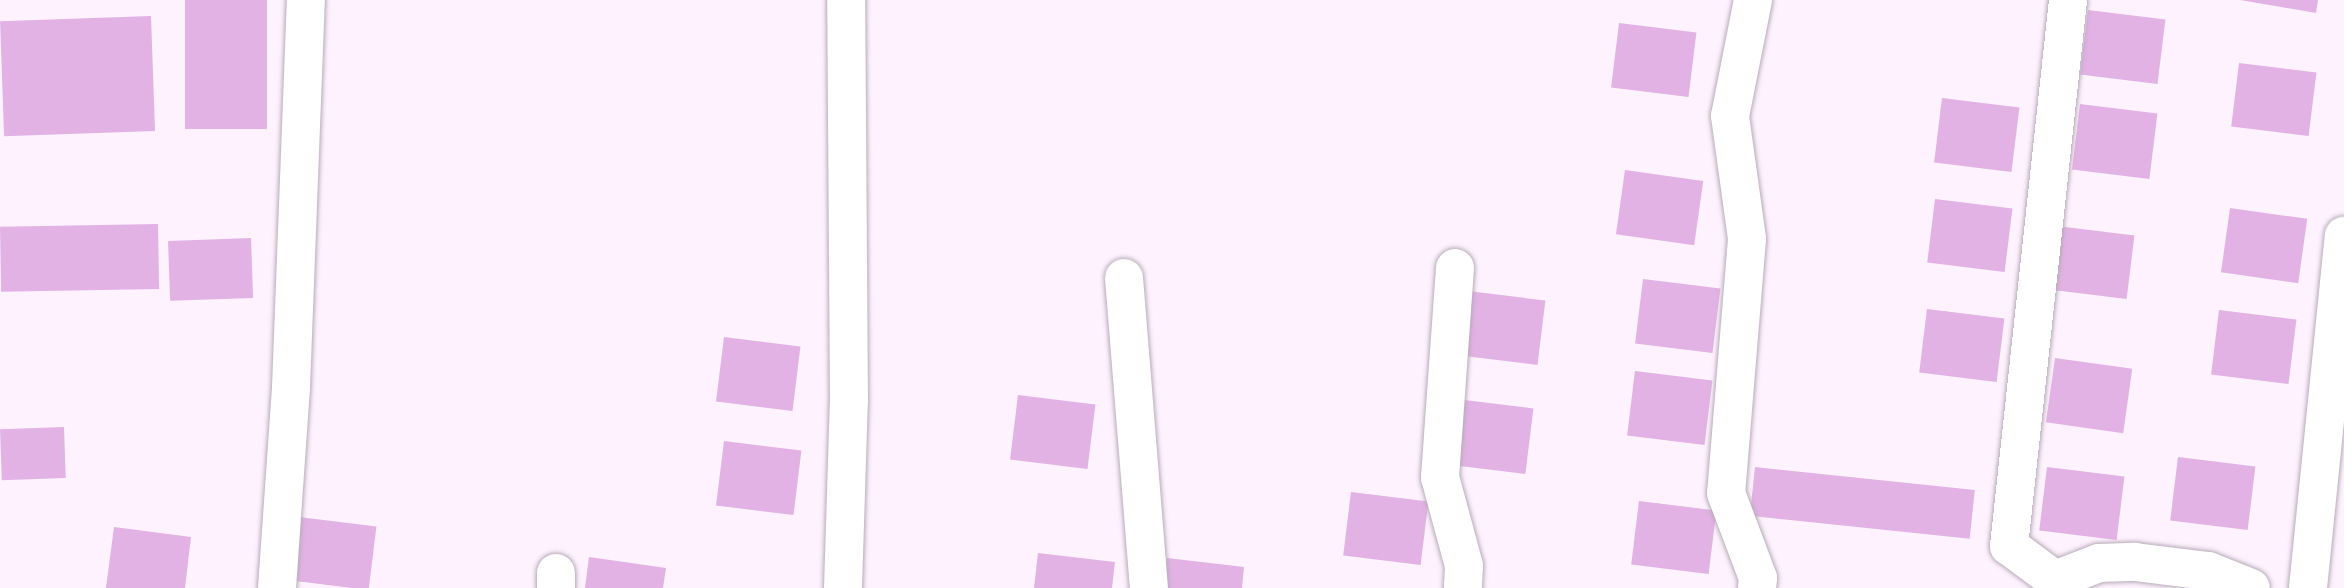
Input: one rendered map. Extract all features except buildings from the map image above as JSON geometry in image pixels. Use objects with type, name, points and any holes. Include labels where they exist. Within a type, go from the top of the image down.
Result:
[{"type":"street","points":[[277,588],[291,387],[306,0]]},
{"type":"street","points":[[843,588],[849,402],[846,0]]},
{"type":"street","points":[[1753,0],[1730,116],[1747,239],[1726,493],[1758,578],[1758,588]]},
{"type":"street","points":[[2068,0],[2009,546],[2054,584],[2099,563],[2135,562],[2208,570],[2251,588]]},
{"type":"street","points":[[2308,588],[2344,236]]},
{"type":"street","points":[[1455,268],[1440,477],[1464,566],[1462,588]]},
{"type":"street","points":[[1124,278],[1149,588]]}]
